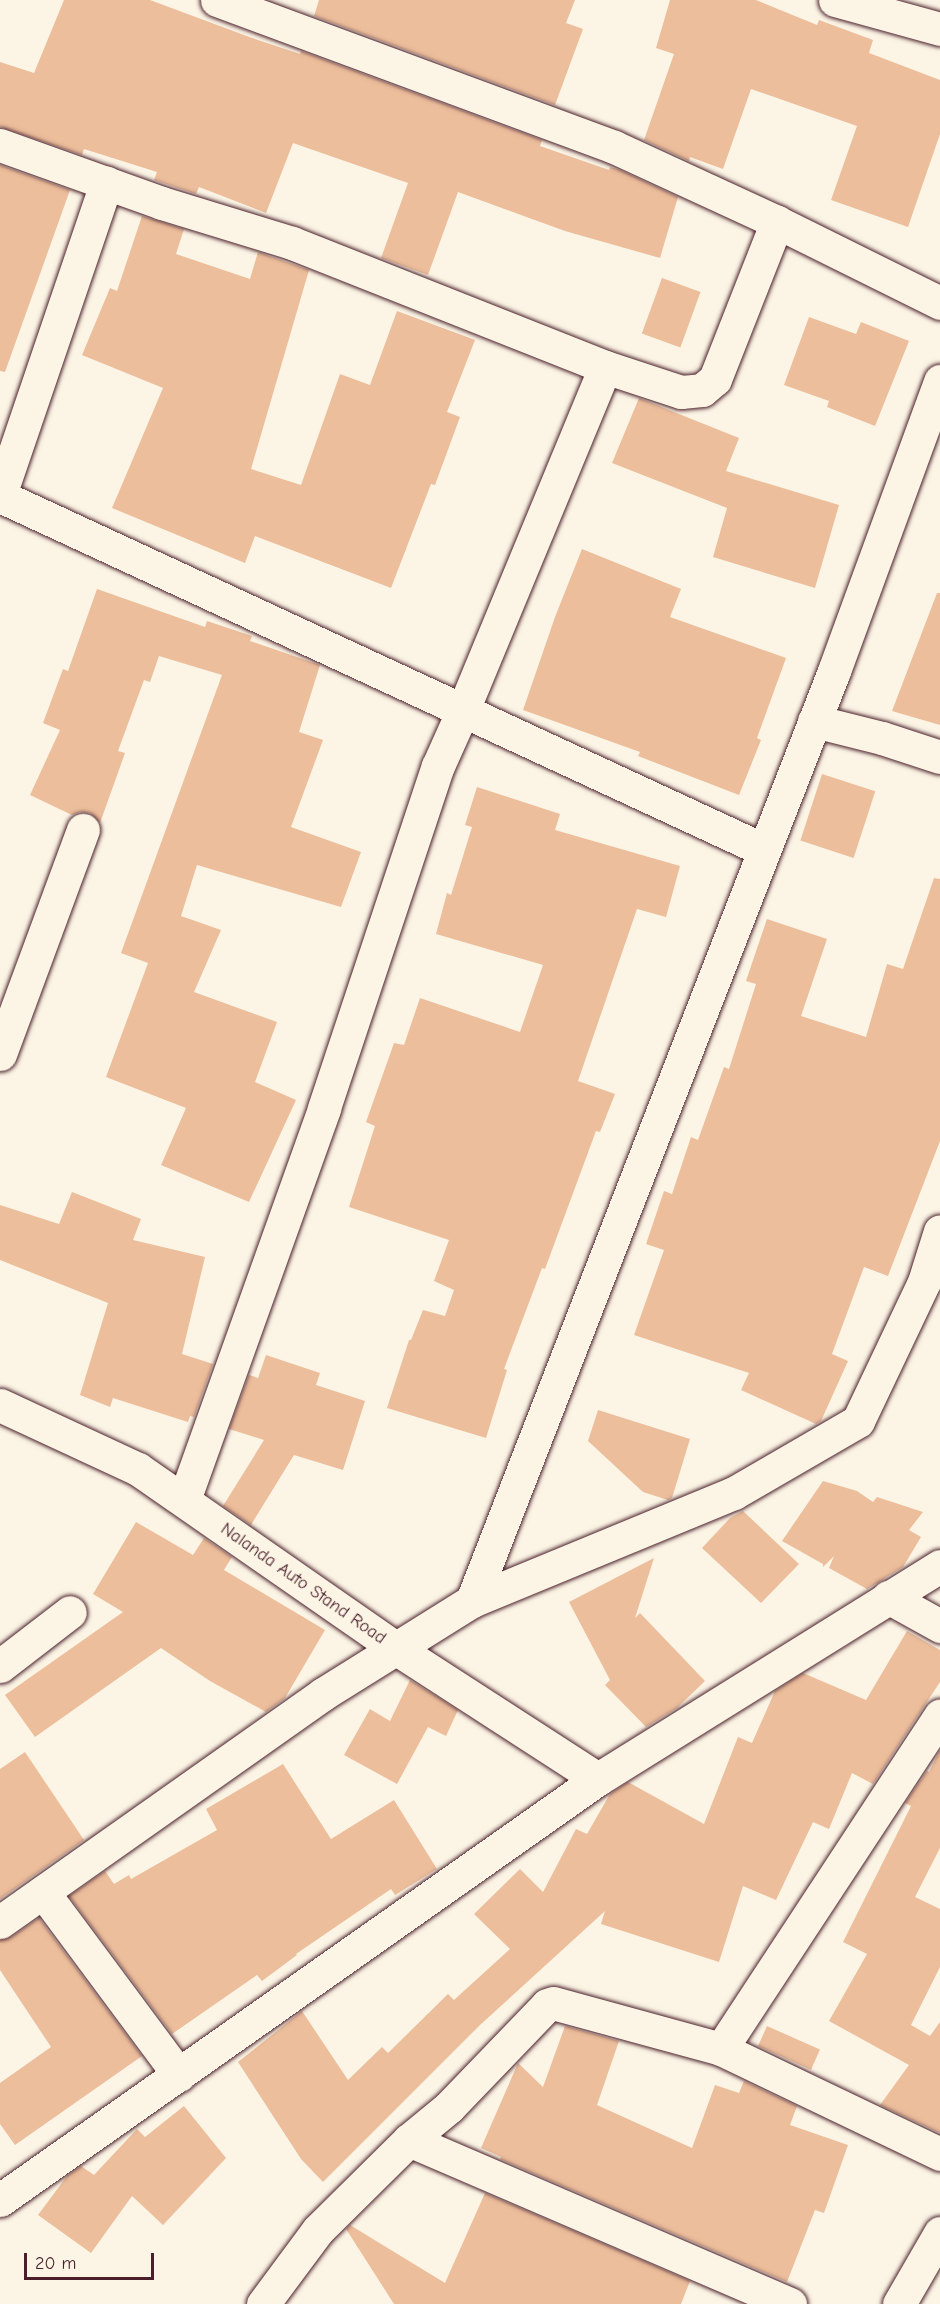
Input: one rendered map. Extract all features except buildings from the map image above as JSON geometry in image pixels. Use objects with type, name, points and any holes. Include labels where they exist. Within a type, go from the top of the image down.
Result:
[{"type":"street","points":[[217,0],[614,147],[777,222],[940,303]]},
{"type":"street","points":[[835,0],[940,29]]},
{"type":"street","points":[[0,145],[162,203],[292,243],[605,366],[681,392],[702,390],[715,379],[777,222]]},
{"type":"street","points":[[106,183],[0,495],[764,850]]},
{"type":"street","points":[[184,1500],[324,1108],[438,766],[464,711],[605,366]]},
{"type":"street","points":[[472,1601],[814,721],[940,381]]},
{"type":"street","points":[[814,721],[882,738],[940,757]]},
{"type":"street","points":[[0,1054],[83,830]]},
{"type":"street","points":[[0,1922],[323,1694],[472,1601],[734,1493],[858,1421],[924,1282],[940,1231]]},
{"type":"street","name":"Nalanda Auto Stand Road","points":[[0,1405],[138,1469],[397,1649],[598,1779]]},
{"type":"street","points":[[0,2200],[598,1779],[940,1566]]},
{"type":"street","points":[[888,1597],[940,1626]]},
{"type":"street","points":[[0,1666],[70,1612]]},
{"type":"street","points":[[721,2049],[940,1716]]},
{"type":"street","points":[[43,1892],[179,2075]]},
{"type":"street","points":[[263,2304],[318,2230],[409,2140],[449,2107],[547,2005],[553,2003],[721,2049],[940,2154]]},
{"type":"street","points":[[409,2140],[790,2304]]},
{"type":"street","points":[[899,2304],[940,2233]]}]
